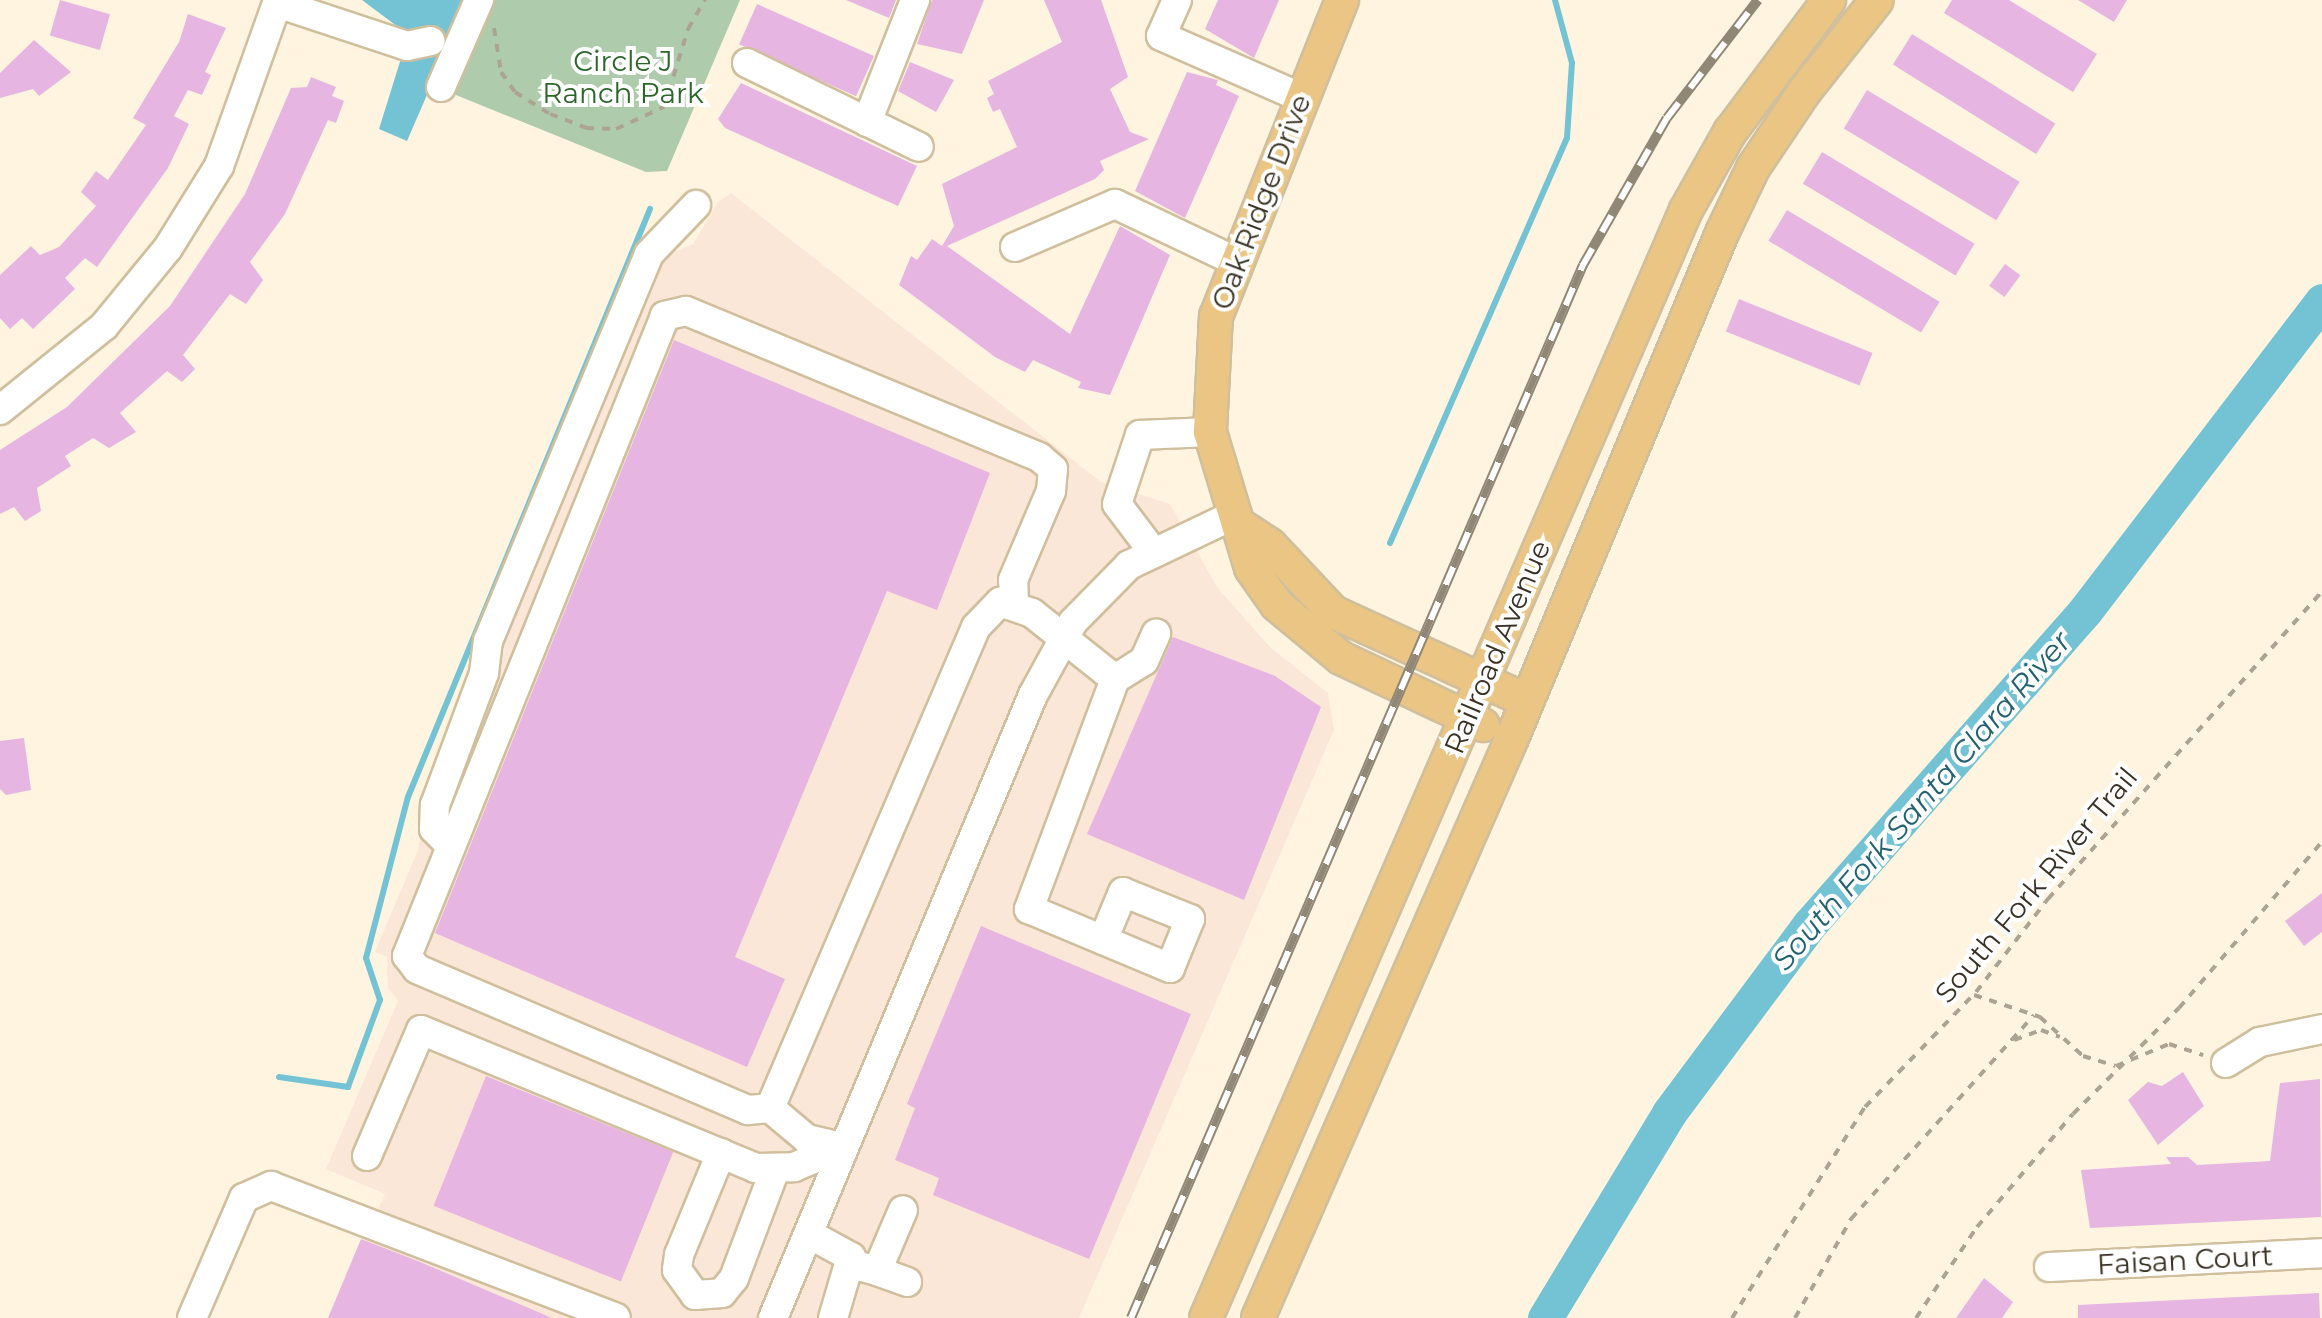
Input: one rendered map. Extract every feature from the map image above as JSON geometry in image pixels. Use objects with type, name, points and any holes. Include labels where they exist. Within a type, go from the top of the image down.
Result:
[{"type":"main road","name":"Oak Ridge Drive","points":[[1342,0],[1233,260],[1209,356],[1210,432],[1251,568],[1309,634],[1372,675],[1512,738]]},
{"type":"main road","name":"Railroad Avenue","points":[[1206,1318],[1686,210],[1730,132],[1829,0]]},
{"type":"main road","name":"Railroad Avenue","points":[[1258,1318],[1512,738],[1746,184],[1804,92],[1877,0]]},
{"type":"main road","points":[[1238,520],[1270,545],[1333,612],[1527,702]]},
{"type":"street","points":[[867,122],[915,0]]},
{"type":"street","points":[[1176,0],[1162,36],[1302,98]]},
{"type":"street","points":[[3,401],[104,326],[168,248],[220,166],[278,2],[407,46],[430,41]]},
{"type":"street","points":[[441,87],[487,10]]},
{"type":"street","points":[[747,64],[919,147]]},
{"type":"street","points":[[1015,247],[1115,204],[1233,260]]},
{"type":"street","points":[[448,844],[434,829],[435,805],[484,673],[488,641],[649,254],[696,205]]},
{"type":"street","points":[[842,1147],[807,1139],[770,1108],[748,1110],[417,969],[406,956],[411,937],[665,316],[686,311],[1039,457],[1053,469],[1051,492],[1013,580],[1014,602]]},
{"type":"street","points":[[1154,554],[1117,504],[1140,435],[1210,432]]},
{"type":"street","points":[[773,1318],[1033,694],[1065,637],[1129,565],[1238,520]]},
{"type":"street","points":[[770,1108],[976,628],[990,608],[1014,602],[1065,637],[1115,679]]},
{"type":"street","points":[[1103,940],[1029,909],[1115,679],[1144,660],[1156,634]]},
{"type":"street","points":[[2226,1063],[2260,1042],[2322,1029]]},
{"type":"street","points":[[367,1156],[422,1030],[774,1172],[842,1147]]},
{"type":"street","points":[[721,1153],[679,1255],[677,1270],[695,1295],[722,1293],[734,1278],[774,1172]]},
{"type":"street","points":[[192,1318],[244,1198],[271,1186],[616,1318]]},
{"type":"street","points":[[843,1315],[864,1267],[904,1210]]},
{"type":"street","points":[[809,1234],[842,1249],[864,1267],[907,1282]]},
{"type":"street","name":"Faisan Court","points":[[2049,1267],[2322,1254]]},
{"type":"path","points":[[487,10],[495,54],[515,92],[550,114],[586,128],[616,128],[664,107],[688,29],[706,0]]},
{"type":"path","name":"South Fork River Trail","points":[[1732,1318],[1865,1107],[1974,994],[2048,899],[2322,590]]},
{"type":"path","points":[[1916,1318],[1977,1227],[2116,1066],[2179,1008],[2322,842]]},
{"type":"path","points":[[1974,994],[2034,1014],[2083,1056],[2116,1066],[2169,1044],[2226,1063]]},
{"type":"path","points":[[1795,1318],[1851,1220],[2034,1014]]},
{"type":"path","points":[[2006,1045],[2041,1030],[2068,1042]]},
{"type":"shaded area","points":[[731,193],[1101,482],[1170,504],[1217,587],[1270,647],[1328,693],[1334,730],[1079,1318],[328,1318],[385,1194],[326,1169],[398,1001],[388,988],[387,957],[375,952],[418,850],[427,804],[661,258],[693,244],[718,202]]},
{"type":"green space","name":"Circle J Ranch Park","points":[[492,0],[740,0],[667,171],[646,172],[451,93]]},
{"type":"water","points":[[362,0],[468,0],[407,141],[379,129],[403,52],[402,30]]},
{"type":"building","points":[[60,0],[110,14],[100,50],[50,36]]},
{"type":"building","points":[[846,0],[896,0],[889,18]]},
{"type":"building","points":[[932,0],[984,0],[962,54],[917,44]]},
{"type":"building","points":[[1044,0],[1101,0],[1128,77],[1110,89],[1130,132],[1149,139],[1100,161],[1104,170],[1095,179],[947,246],[1070,334],[1120,226],[1170,255],[1110,395],[1078,388],[1081,382],[1033,360],[1025,372],[995,357],[899,285],[911,256],[917,260],[932,239],[942,246],[954,226],[942,184],[1017,147],[1000,109],[993,112],[987,98],[994,94],[988,81],[1062,42]]},
{"type":"building","points":[[1218,0],[1279,0],[1254,58],[1205,29]]},
{"type":"building","points":[[1952,0],[2009,0],[2097,54],[2073,92],[1944,13]]},
{"type":"building","points":[[2078,0],[2127,0],[2114,22]]},
{"type":"building","points":[[757,4],[874,56],[856,96],[739,44]]},
{"type":"building","points":[[188,14],[226,28],[205,72],[211,75],[202,95],[188,90],[174,116],[189,124],[168,168],[97,267],[85,258],[65,278],[75,289],[33,329],[22,318],[10,329],[0,318],[0,275],[31,246],[40,255],[59,247],[96,206],[81,192],[96,171],[108,180],[146,125],[133,118],[179,42]]},
{"type":"building","points":[[1912,34],[2055,124],[2036,154],[1893,65]]},
{"type":"building","points":[[34,40],[71,72],[39,96],[33,89],[0,98],[0,73]]},
{"type":"building","points":[[910,62],[954,80],[936,112],[898,91]]},
{"type":"building","points":[[1187,72],[1218,80],[1216,85],[1239,96],[1185,218],[1135,191]]},
{"type":"building","points":[[311,77],[336,87],[332,96],[344,101],[336,123],[328,120],[285,214],[250,262],[263,280],[246,304],[230,294],[183,355],[195,369],[182,382],[167,371],[120,413],[136,432],[109,448],[93,438],[65,456],[71,466],[37,488],[41,511],[25,521],[14,507],[0,514],[0,450],[67,407],[170,306],[245,194],[291,88],[307,87]]},
{"type":"building","points":[[741,83],[917,166],[898,206],[725,128],[718,119]]},
{"type":"building","points":[[1867,90],[2020,182],[1996,220],[1844,129]]},
{"type":"building","points":[[1822,152],[1975,244],[1956,275],[1803,184]]},
{"type":"building","points":[[1787,210],[1940,302],[1921,333],[1768,241]]},
{"type":"building","points":[[2005,264],[2020,275],[2005,297],[1989,286]]},
{"type":"building","points":[[1739,299],[1873,353],[1859,385],[1726,331]]},
{"type":"building","points":[[674,340],[990,473],[937,610],[887,591],[735,957],[785,979],[747,1067],[435,933]]},
{"type":"building","points":[[1173,637],[1275,676],[1321,707],[1244,900],[1087,834]]},
{"type":"building","points":[[24,738],[31,790],[6,795],[0,789],[0,741]]},
{"type":"building","points":[[2322,893],[2322,932],[2304,946],[2285,921]]},
{"type":"building","points":[[981,926],[1191,1014],[1089,1259],[933,1195],[939,1178],[895,1160],[915,1108],[907,1104]]},
{"type":"building","points":[[2183,1072],[2204,1106],[2158,1145],[2128,1100],[2148,1082],[2162,1086]]},
{"type":"building","points":[[486,1076],[673,1152],[621,1281],[434,1206]]},
{"type":"building","points":[[2320,1079],[2321,1217],[2090,1228],[2081,1170],[2171,1164],[2166,1157],[2188,1157],[2197,1165],[2270,1161],[2280,1083]]},
{"type":"building","points":[[361,1239],[420,1262],[552,1318],[328,1318]]},
{"type":"building","points":[[1984,1278],[2013,1302],[2002,1318],[1956,1318]]},
{"type":"building","points":[[2319,1293],[2320,1318],[2078,1318],[2078,1305]]},
{"type":"waterway","points":[[1390,543],[1567,138],[1572,63],[1555,0]]},
{"type":"waterway","points":[[279,1077],[348,1087],[380,1000],[366,958],[408,797],[650,209]]},
{"type":"waterway","name":"South Fork Santa Clara River","points":[[1545,1318],[1669,1113],[1810,924],[2085,611],[2322,301]]},
{"type":"railway","points":[[1131,1318],[1583,265],[1667,118],[1758,0]]}]
